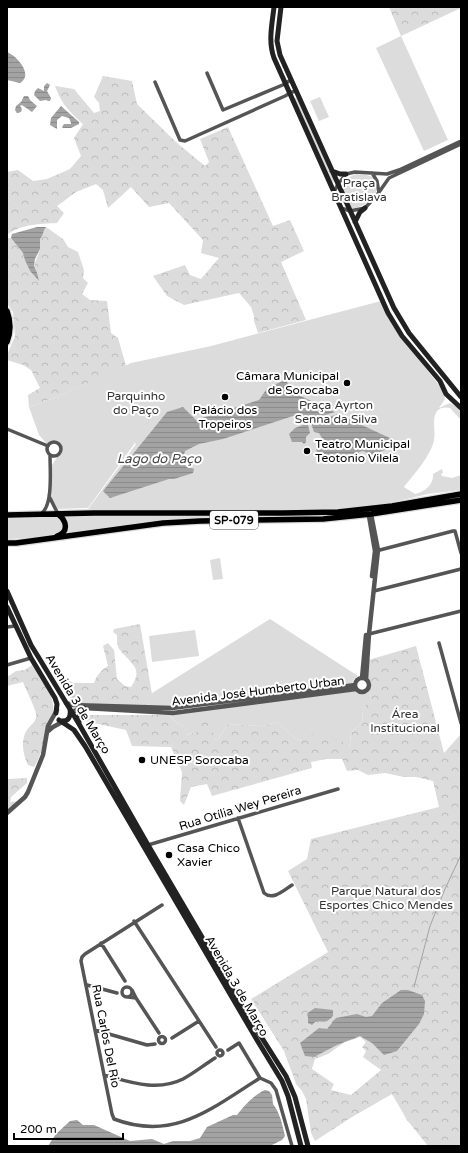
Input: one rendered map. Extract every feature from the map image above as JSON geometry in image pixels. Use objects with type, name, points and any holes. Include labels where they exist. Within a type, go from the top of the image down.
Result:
[{"type":"main road","points":[[274,7],[271,32],[271,50],[393,323],[440,381],[446,394],[461,408]]},
{"type":"main road","points":[[281,7],[277,34],[278,49],[297,93],[401,322],[461,398],[458,402],[454,402]]},
{"type":"main road","points":[[332,171],[340,174],[346,174]]},
{"type":"main road","points":[[355,222],[357,217],[365,208]]},
{"type":"main road","points":[[7,311],[10,320],[10,334],[7,342]]},
{"type":"main road","points":[[443,389],[444,383],[450,383]]},
{"type":"main road","name":"SP-079","points":[[7,515],[338,512],[392,506],[461,494]]},
{"type":"main road","name":"SP-079","points":[[7,543],[163,523],[213,520],[314,520],[370,514],[461,500]]},
{"type":"main road","points":[[43,539],[59,535],[65,531],[65,521],[58,514]]},
{"type":"main road","name":"Avenida 3 de Março","points":[[7,591],[31,645],[79,724],[250,1019],[286,1076],[295,1097],[308,1146]]},
{"type":"main road","name":"Avenida 3 de Março","points":[[7,607],[31,658],[55,698],[57,704],[56,712]]},
{"type":"main road","points":[[60,707],[65,707],[71,713],[62,722],[57,718],[56,712],[60,707]]},
{"type":"main road","points":[[79,724],[79,716],[84,708]]},
{"type":"main road","name":"Avenida 3 de Março","points":[[62,722],[74,730],[79,736],[282,1081],[288,1096],[301,1146]]},
{"type":"main road","points":[[141,842],[144,846],[148,845]]},
{"type":"street","points":[[207,73],[223,110],[285,84],[288,81],[292,81]]},
{"type":"street","points":[[155,82],[180,140],[185,141],[285,96],[297,93]]},
{"type":"street","points":[[334,192],[346,174],[355,172],[387,174],[399,170],[461,141]]},
{"type":"street","points":[[341,208],[350,211],[365,208],[379,193],[389,178],[461,144]]},
{"type":"street","points":[[371,173],[376,181],[379,193]]},
{"type":"street","points":[[7,429],[48,446]]},
{"type":"street","points":[[40,515],[47,508],[49,497],[50,455],[47,450],[51,442],[56,442],[60,447],[59,454],[55,456],[50,455]]},
{"type":"street","points":[[49,497],[58,514]]},
{"type":"street","points":[[364,678],[374,591],[376,551],[370,514]]},
{"type":"street","points":[[376,551],[453,531],[457,536],[461,553]]},
{"type":"street","points":[[364,678],[357,680],[356,687],[361,692],[366,691],[369,686],[364,678],[376,551]]},
{"type":"street","points":[[374,591],[461,569]]},
{"type":"street","points":[[369,634],[461,611]]},
{"type":"street","points":[[7,627],[15,626]]},
{"type":"street","points":[[439,643],[461,723]]},
{"type":"street","points":[[7,665],[31,658]]},
{"type":"street","name":"Avenida José Humberto Urban","points":[[66,703],[72,705],[172,708],[356,687]]},
{"type":"street","name":"Avenida José Humberto Urban","points":[[71,713],[84,708],[173,713],[356,687]]},
{"type":"street","points":[[7,813],[25,797],[28,792],[43,755],[50,722],[56,712]]},
{"type":"street","points":[[47,732],[62,722]]},
{"type":"street","name":"Rua Otília Wey Pereira","points":[[148,845],[338,789]]},
{"type":"street","points":[[238,818],[264,893],[271,897],[292,885]]},
{"type":"street","points":[[162,904],[101,943],[162,1040]]},
{"type":"street","points":[[134,922],[220,1053]]},
{"type":"street","name":"Rua Carlos Del Rio","points":[[101,943],[84,954],[81,961],[114,1119],[142,1126],[163,1126],[180,1123],[205,1113],[260,1078]]},
{"type":"street","points":[[125,981],[122,993],[125,996]]},
{"type":"street","points":[[86,985],[136,998]]},
{"type":"street","points":[[117,993],[126,986],[131,989]]},
{"type":"street","points":[[125,996],[131,994],[131,989]]},
{"type":"street","points":[[95,1030],[147,1044],[155,1044],[162,1040],[172,1038],[199,1021]]},
{"type":"street","points":[[104,1075],[144,1085],[163,1085],[184,1078],[215,1058],[220,1053],[239,1043],[260,1078],[271,1083],[276,1090],[292,1146]]},
{"type":"green space","points":[[389,7],[461,7],[461,8],[401,36]]},
{"type":"green space","points":[[401,36],[448,140],[424,151],[376,48]]},
{"type":"green space","points":[[103,76],[132,81],[137,104],[177,143],[205,166],[209,162],[200,139],[228,127],[273,226],[290,220],[304,251],[281,262],[306,320],[258,333],[251,307],[239,293],[184,305],[167,296],[153,276],[185,265],[190,275],[201,279],[219,258],[201,253],[203,240],[169,203],[149,207],[131,187],[108,208],[103,190],[96,184],[76,192],[57,206],[64,213],[57,223],[38,224],[24,227],[12,231],[7,235],[7,172],[18,170],[33,181],[47,179],[70,169],[81,156],[74,138],[83,124],[66,107],[55,86],[74,89],[94,113],[100,111],[99,103],[94,97]]},
{"type":"green space","points":[[320,97],[329,117],[319,121],[310,101]]},
{"type":"green space","points":[[293,98],[297,98],[334,181],[332,183]]},
{"type":"green space","name":"Praça Bratislava","points":[[356,174],[372,177],[376,186],[376,191],[372,199],[365,205],[351,209],[341,187],[347,178]]},
{"type":"green space","points":[[46,227],[63,239],[68,247],[78,252],[84,270],[83,278],[88,283],[82,294],[90,300],[107,301],[111,333],[118,338],[126,366],[57,397],[29,407],[28,395],[40,388],[31,370],[23,365],[7,360],[7,355],[15,336],[13,312],[7,303],[7,238],[11,238],[23,253],[30,271],[38,280],[34,266],[40,249],[40,239]]},
{"type":"green space","name":"Praça Ayrton Senna da Silva","points":[[381,301],[398,333],[442,389],[445,399],[439,408],[450,403],[461,411],[461,420],[450,408],[441,408],[438,410],[435,416],[434,440],[432,446],[422,465],[404,487],[415,494],[422,491],[428,487],[432,481],[433,474],[442,469],[442,476],[452,478],[461,475],[461,490],[428,494],[385,504],[331,509],[88,509],[136,444],[122,429],[135,443],[88,508],[57,509],[51,497],[52,465],[62,448],[56,441],[51,441],[47,444],[39,435],[29,407],[57,397],[131,363],[211,346]]},
{"type":"green space","points":[[461,496],[461,498],[341,516],[213,518],[66,534],[68,523],[63,516],[292,515]]},
{"type":"green space","points":[[7,518],[61,518],[64,527],[60,533],[29,538],[7,539]]},
{"type":"green space","points":[[220,558],[223,579],[213,580],[210,560]]},
{"type":"green space","points":[[270,619],[358,676],[352,683],[172,706],[150,706],[149,695]]},
{"type":"green space","points":[[140,624],[152,694],[149,698],[150,706],[73,704],[61,679],[66,678],[73,683],[94,683],[103,669],[108,666],[103,646],[108,643],[114,650],[117,679],[125,686],[131,687],[135,681],[136,671],[132,663],[119,649],[117,635],[113,632],[114,629]]},
{"type":"green space","points":[[195,630],[199,656],[152,662],[149,636]]},
{"type":"green space","points":[[416,646],[444,753],[461,734],[461,1146],[428,1146],[407,1120],[392,1094],[352,1117],[315,1141],[311,1133],[306,1099],[296,1084],[284,1051],[251,999],[328,952],[288,871],[307,859],[311,839],[439,807],[433,781],[385,773],[368,775],[358,770],[347,771],[342,759],[326,759],[311,762],[312,768],[212,796],[207,784],[191,787],[184,805],[180,801],[182,772],[171,747],[132,746],[126,730],[84,721],[84,715],[169,715],[184,727],[187,735],[197,732],[200,721],[210,723],[215,740],[219,738],[228,724],[262,726],[277,722],[296,739],[303,740],[311,734],[340,739],[349,748],[351,732],[362,723],[363,711],[368,700],[371,698],[365,661]],"holes":[[[360,1037],[366,1042],[362,1047],[366,1051],[363,1057],[381,1070],[351,1095],[331,1090],[334,1084],[312,1069],[315,1059],[328,1054],[345,1042]]]},
{"type":"green space","points":[[32,665],[47,687],[53,706],[53,712],[40,755],[34,767],[28,765],[23,743],[27,730],[36,719],[35,711],[23,682],[7,686],[7,677],[16,671],[25,670]]},
{"type":"green space","points":[[370,689],[371,698],[363,711],[362,723],[351,732],[349,748],[296,739],[277,722],[262,726],[228,724],[219,738],[215,740],[197,732],[186,735],[184,727],[169,715],[355,691],[364,694]]},
{"type":"green space","points":[[7,757],[8,779],[27,778],[27,783],[11,797],[10,802],[20,801],[7,811]]},
{"type":"water","points":[[7,52],[19,61],[25,71],[24,80],[20,83],[7,80]]},
{"type":"water","points":[[47,83],[50,85],[47,91],[51,98],[50,101],[40,101],[34,95],[35,91],[38,88],[44,91],[44,86]]},
{"type":"water","points":[[24,96],[28,96],[37,106],[32,112],[22,105],[20,106],[22,109],[21,112],[17,113],[15,110],[16,106],[21,102]]},
{"type":"water","points":[[61,106],[79,122],[79,124],[71,128],[63,128],[62,127],[64,124],[71,123],[69,118],[62,116],[57,120],[57,129],[50,125],[51,118]]},
{"type":"water","points":[[37,227],[46,227],[40,239],[40,249],[35,259],[34,266],[39,281],[30,271],[23,253],[11,238],[12,234]]},
{"type":"water","name":"Lago do Paço","points":[[286,380],[292,392],[335,412],[298,423],[296,423],[295,417],[293,416],[223,439],[199,444],[185,451],[182,462],[184,465],[194,469],[193,473],[110,498],[103,491],[167,412],[183,407],[196,420],[259,400],[268,387]]},
{"type":"water","points":[[338,414],[392,439],[393,447],[372,455],[363,451],[324,463],[320,461],[316,449],[321,445],[323,440],[319,433],[314,432],[311,423]]},
{"type":"water","points":[[306,424],[308,425],[310,433],[306,437],[306,442],[304,444],[302,442],[292,442],[289,434],[295,428]]},
{"type":"water","points":[[401,990],[408,990],[422,995],[425,1001],[424,1014],[419,1024],[397,1051],[384,1055],[372,1043],[360,1036],[337,1045],[314,1057],[305,1056],[300,1043],[319,1028],[327,1029],[336,1018],[357,1014],[366,1017],[372,1016],[382,1003]]},
{"type":"water","points":[[315,1008],[333,1010],[333,1016],[326,1021],[315,1022],[312,1025],[308,1023],[307,1015]]},
{"type":"water","points":[[265,1090],[269,1091],[272,1095],[273,1104],[281,1120],[285,1136],[282,1140],[270,1146],[48,1146],[56,1134],[70,1121],[77,1120],[83,1125],[94,1125],[130,1141],[152,1139],[164,1144],[173,1141],[190,1141],[200,1138],[207,1127],[233,1115],[237,1115],[246,1104]]},
{"type":"waterway","points":[[414,987],[430,926],[461,855]]},
{"type":"place","name":"Câmara Municipal de Sorocaba","points":[[347,383]]},
{"type":"place","name":"Palácio dos Tropeiros","points":[[225,397]]},
{"type":"place","name":"Teatro Municipal Teotonio Vilela","points":[[307,451]]},
{"type":"place","name":"UNESP Sorocaba","points":[[142,760]]},
{"type":"place","name":"Casa Chico Xavier","points":[[169,855]]},
{"type":"park label","name":"Parquinho do Paço","points":[[136,403]]},
{"type":"park label","name":"Área Institucional","points":[[405,721]]},
{"type":"park label","name":"Parque Natural dos Esportes Chico Mendes","points":[[386,898]]}]
